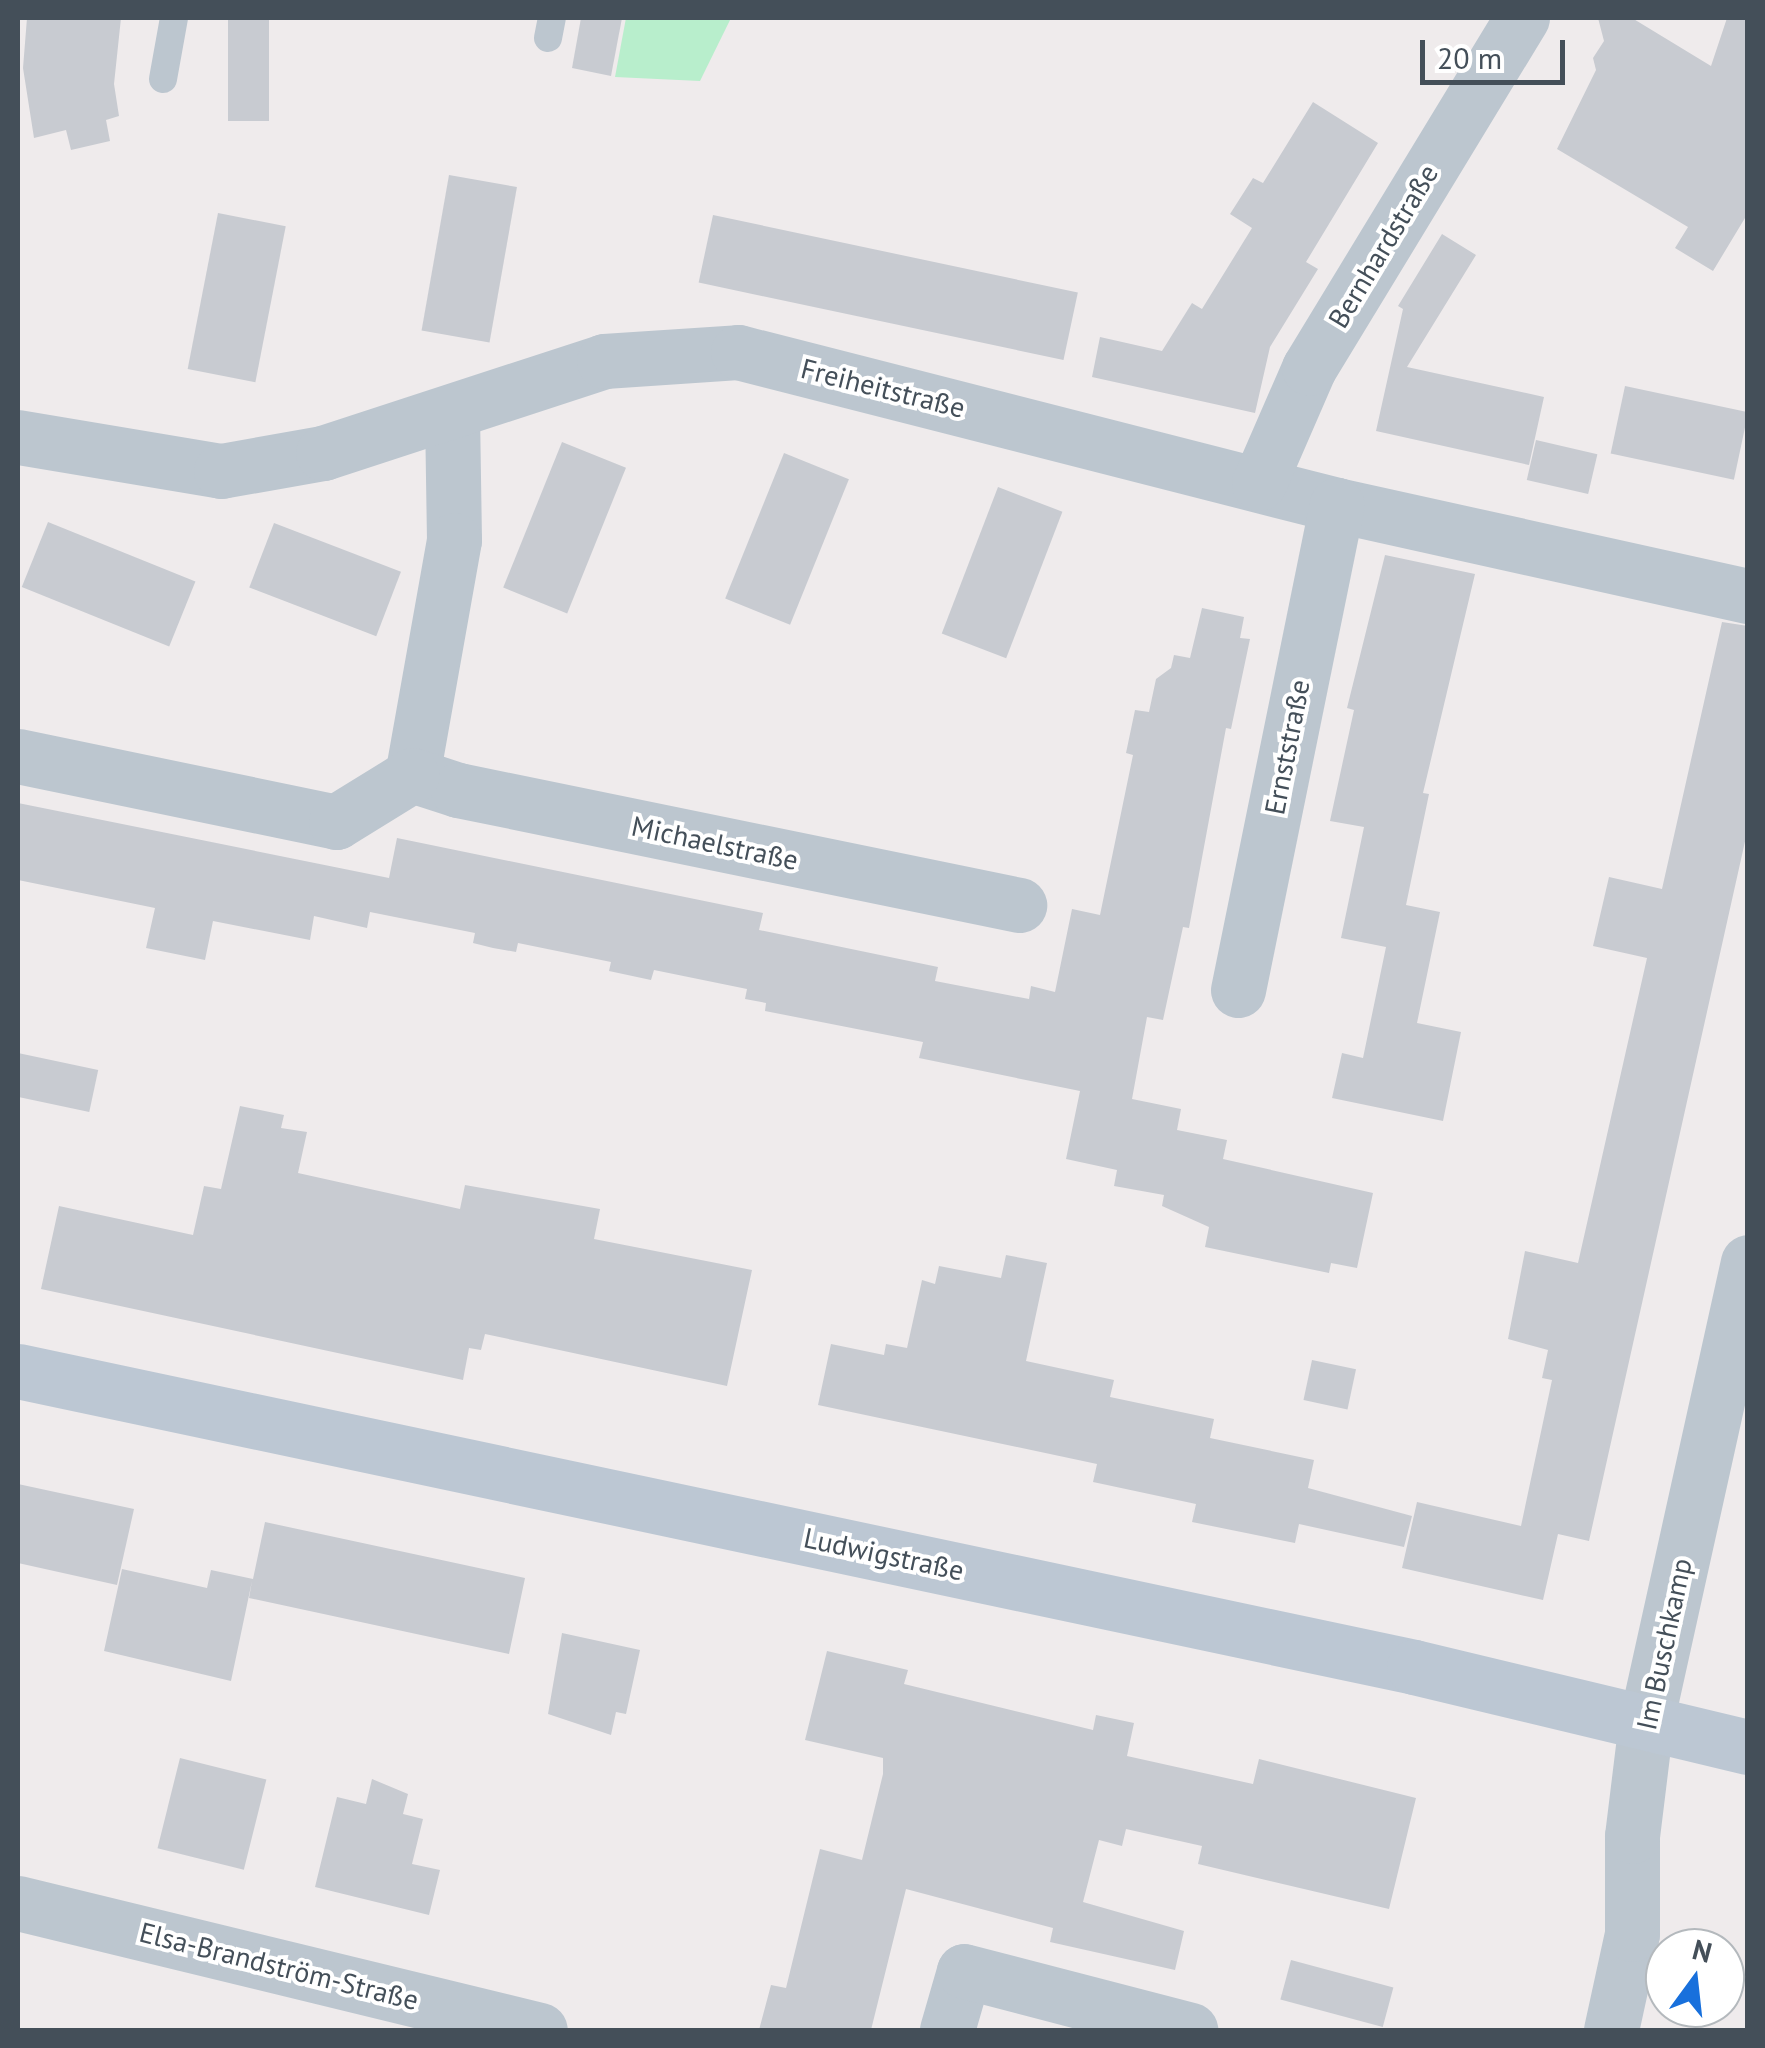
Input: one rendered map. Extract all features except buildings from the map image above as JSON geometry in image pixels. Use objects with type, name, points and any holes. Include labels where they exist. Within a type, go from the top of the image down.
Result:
[{"type":"main road","name":"Ludwigstraße","points":[[18,1370],[1646,1722],[1748,1748]]},
{"type":"street","name":"Bernhardstraße","points":[[1259,483],[1309,368],[1522,18]]},
{"type":"street","name":"Freiheitstraße","points":[[18,436],[222,470],[323,453],[604,361],[738,352],[1336,504],[1748,596]]},
{"type":"street","points":[[18,756],[336,822],[412,775],[454,540],[452,413]]},
{"type":"street","name":"Ernststraße","points":[[1238,990],[1336,504]]},
{"type":"street","name":"Michaelstraße","points":[[412,775],[458,790],[1019,905]]},
{"type":"street","name":"Im Buschkamp","points":[[1612,2030],[1632,1934],[1632,1836],[1646,1722],[1737,1360],[1748,1262]]},
{"type":"street","name":"Elsa-Brandström-Straße","points":[[18,1903],[540,2030]]},
{"type":"street","points":[[947,2030],[964,1971],[1190,2030]]},
{"type":"lane","points":[[163,79],[174,18]]},
{"type":"green space","points":[[626,18],[731,18],[700,81],[615,77]]}]
